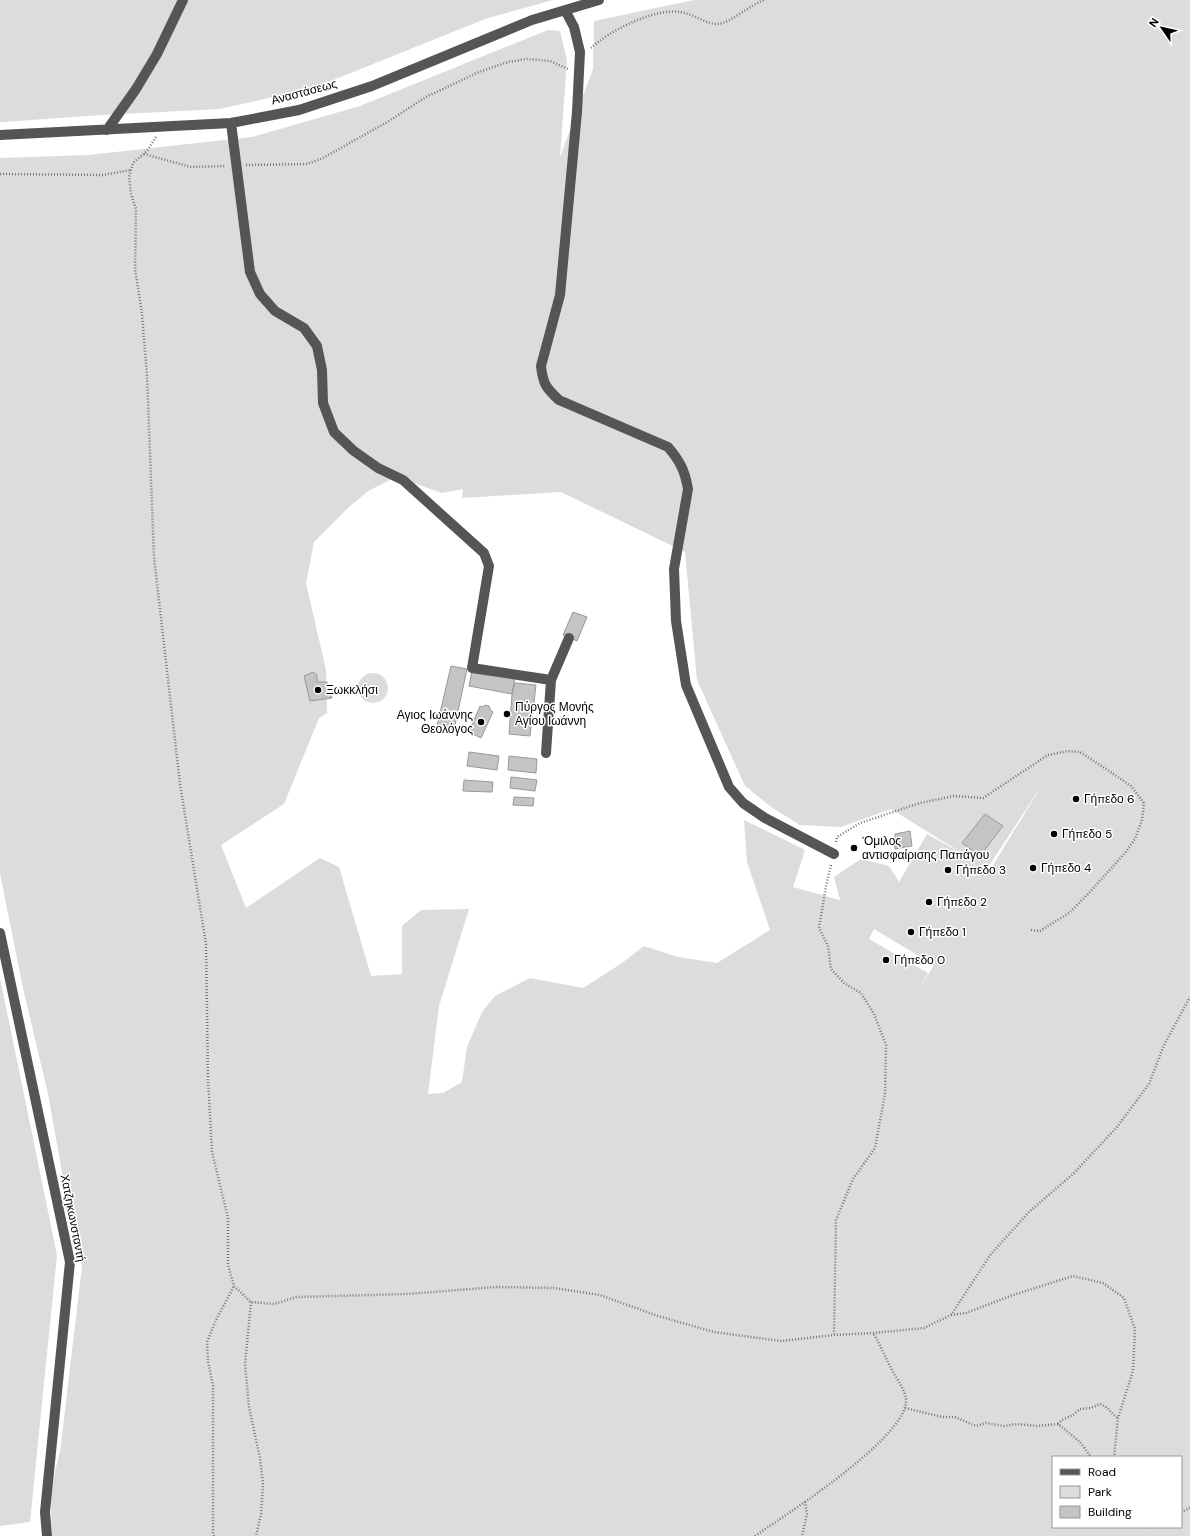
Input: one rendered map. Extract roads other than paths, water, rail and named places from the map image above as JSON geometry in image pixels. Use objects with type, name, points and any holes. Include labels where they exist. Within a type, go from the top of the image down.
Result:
[{"type":"street","points":[[107,130],[136,89],[157,54],[183,0]]},
{"type":"street","name":"Αναστάσεως","points":[[0,135],[231,122],[299,110],[372,86],[532,20],[599,0]]},
{"type":"street","points":[[565,10],[574,26],[580,52],[577,112],[560,294],[541,366],[542,378],[546,388],[559,400],[668,447],[680,461],[686,476],[688,489],[674,569],[676,621],[686,685],[729,787],[743,803],[765,818],[834,854]]},
{"type":"street","points":[[231,122],[250,272],[260,294],[275,311],[304,328],[317,346],[322,370],[324,403],[334,432],[354,452],[378,468],[403,480],[484,553],[489,566],[472,668],[551,680]]},
{"type":"street","points":[[546,753],[551,680],[569,638]]},
{"type":"street","name":"Χατζηκωνσταντή","points":[[0,932],[70,1262],[45,1512],[47,1536]]},
{"type":"place","name":"Ξωκκλήσι","points":[[318,690]]},
{"type":"place","name":"Πύργος Μονής Αγίου Ιωάννη","points":[[507,714]]},
{"type":"place","name":"Αγιος Ιωάννης Θεολόγος","points":[[481,722]]},
{"type":"place","name":"Γήπεδο 6","points":[[1076,799]]},
{"type":"place","name":"Γήπεδο 5","points":[[1054,834]]},
{"type":"place","name":"'Ομιλος αντισφαίρισης Παπάγου","points":[[854,848]]},
{"type":"place","name":"Γήπεδο 4","points":[[1033,868]]},
{"type":"place","name":"Γήπεδο 3","points":[[948,870]]},
{"type":"place","name":"Γήπεδο 2","points":[[929,902]]},
{"type":"place","name":"Γήπεδο 1","points":[[911,932]]},
{"type":"place","name":"Γήπεδο 0","points":[[886,960]]}]
